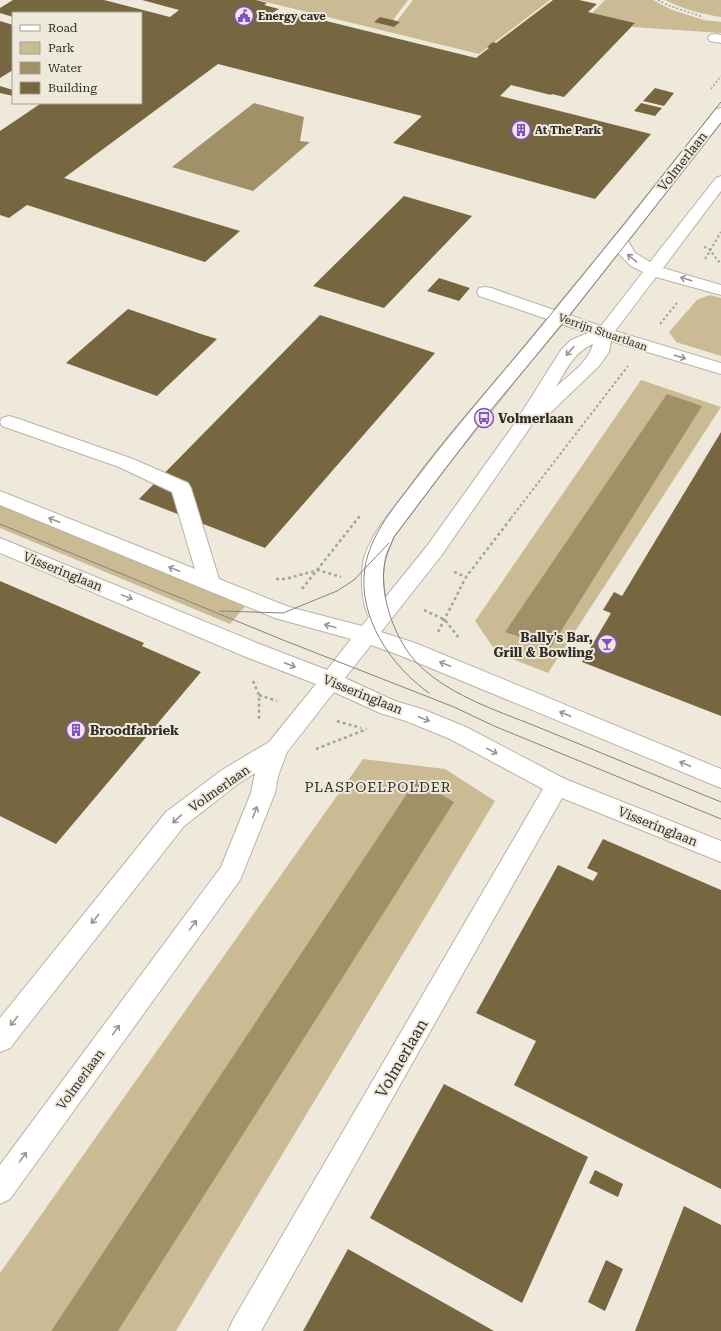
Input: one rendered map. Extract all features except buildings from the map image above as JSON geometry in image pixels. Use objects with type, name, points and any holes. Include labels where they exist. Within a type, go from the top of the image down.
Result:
[{"type":"street","name":"Volmerlaan","points":[[374,628],[377,612],[373,593],[375,556],[385,534],[442,459],[620,240],[721,112]]},
{"type":"street","name":"Volmerlaan","points":[[523,426],[593,362],[600,352],[604,333],[721,181]]},
{"type":"street","points":[[620,240],[625,252],[630,257],[652,269],[721,290]]},
{"type":"street","name":"Verrijn Stuartlaan","points":[[485,292],[643,346],[721,369]]},
{"type":"street","name":"Volmerlaan","points":[[2,1181],[231,873],[263,793],[266,776],[277,748],[434,552],[523,426],[567,354],[577,344],[604,333]]},
{"type":"street","points":[[9,422],[126,463],[181,488],[210,584]]},
{"type":"street","points":[[0,498],[283,613],[374,628],[424,656],[721,779]]},
{"type":"street","name":"Visseringlaan","points":[[0,545],[254,651],[332,681],[388,707],[414,715],[458,733],[557,786],[721,852]]},
{"type":"street","name":"Volmerlaan","points":[[0,1039],[175,819],[230,777],[277,748]]},
{"type":"street","name":"Volmerlaan","points":[[244,1331],[557,786]]},
{"type":"path","points":[[658,0],[670,6],[706,17]]},
{"type":"path","points":[[424,656],[445,620],[466,577],[643,346],[694,282],[709,249],[721,232]]},
{"type":"path","points":[[277,748],[304,754],[323,747],[366,730],[388,707]]},
{"type":"green space","points":[[258,0],[408,0],[393,20],[380,17],[374,22],[400,22],[397,21],[413,0],[550,0],[479,54]]},
{"type":"green space","points":[[605,0],[653,0],[672,10],[704,20],[721,22],[721,33],[632,27],[635,23],[592,13]]},
{"type":"green space","points":[[665,0],[721,0],[721,17],[692,11]]},
{"type":"green space","points":[[710,295],[721,298],[721,356],[676,342],[669,332],[697,300]]},
{"type":"green space","points":[[641,380],[721,407],[548,673],[497,653],[475,621]]},
{"type":"green space","points":[[0,503],[247,604],[230,624],[0,528]]},
{"type":"green space","points":[[363,759],[445,769],[495,801],[176,1331],[118,1331],[453,802],[416,781],[51,1331],[0,1331],[0,1273]]},
{"type":"water","points":[[254,103],[304,117],[300,141],[310,142],[253,191],[172,167]]},
{"type":"water","points":[[667,394],[702,406],[551,647],[505,632]]},
{"type":"water","points":[[416,780],[454,802],[118,1331],[51,1331]]},
{"type":"tram line","points":[[365,568],[371,545],[376,535],[395,505],[424,467],[472,407],[561,302],[721,102]]},
{"type":"tram line","points":[[721,123],[567,319],[484,418],[394,537],[385,560],[383,580],[392,620],[404,645],[419,665],[432,677],[447,687],[495,710],[721,802]]},
{"type":"tram line","points":[[0,524],[283,640],[454,707],[494,726],[721,819]]},
{"type":"tram line","points":[[365,568],[389,543]]},
{"type":"tram line","points":[[220,611],[283,613],[337,591],[354,580],[365,568]]},
{"type":"tram line","points":[[365,568],[364,586],[366,604],[380,639],[402,669],[429,693]]},
{"type":"place","name":"Energy cave","points":[[244,16]]},
{"type":"place","name":"At The Park","points":[[521,130]]},
{"type":"place","name":"Volmerlaan","points":[[484,418]]},
{"type":"place","name":"Bally's Bar, Grill & Bowling","points":[[607,644]]},
{"type":"place","name":"Broodfabriek","points":[[76,730]]},
{"type":"district","name":"PLASPOELPOLDER","points":[[378,787]]}]
